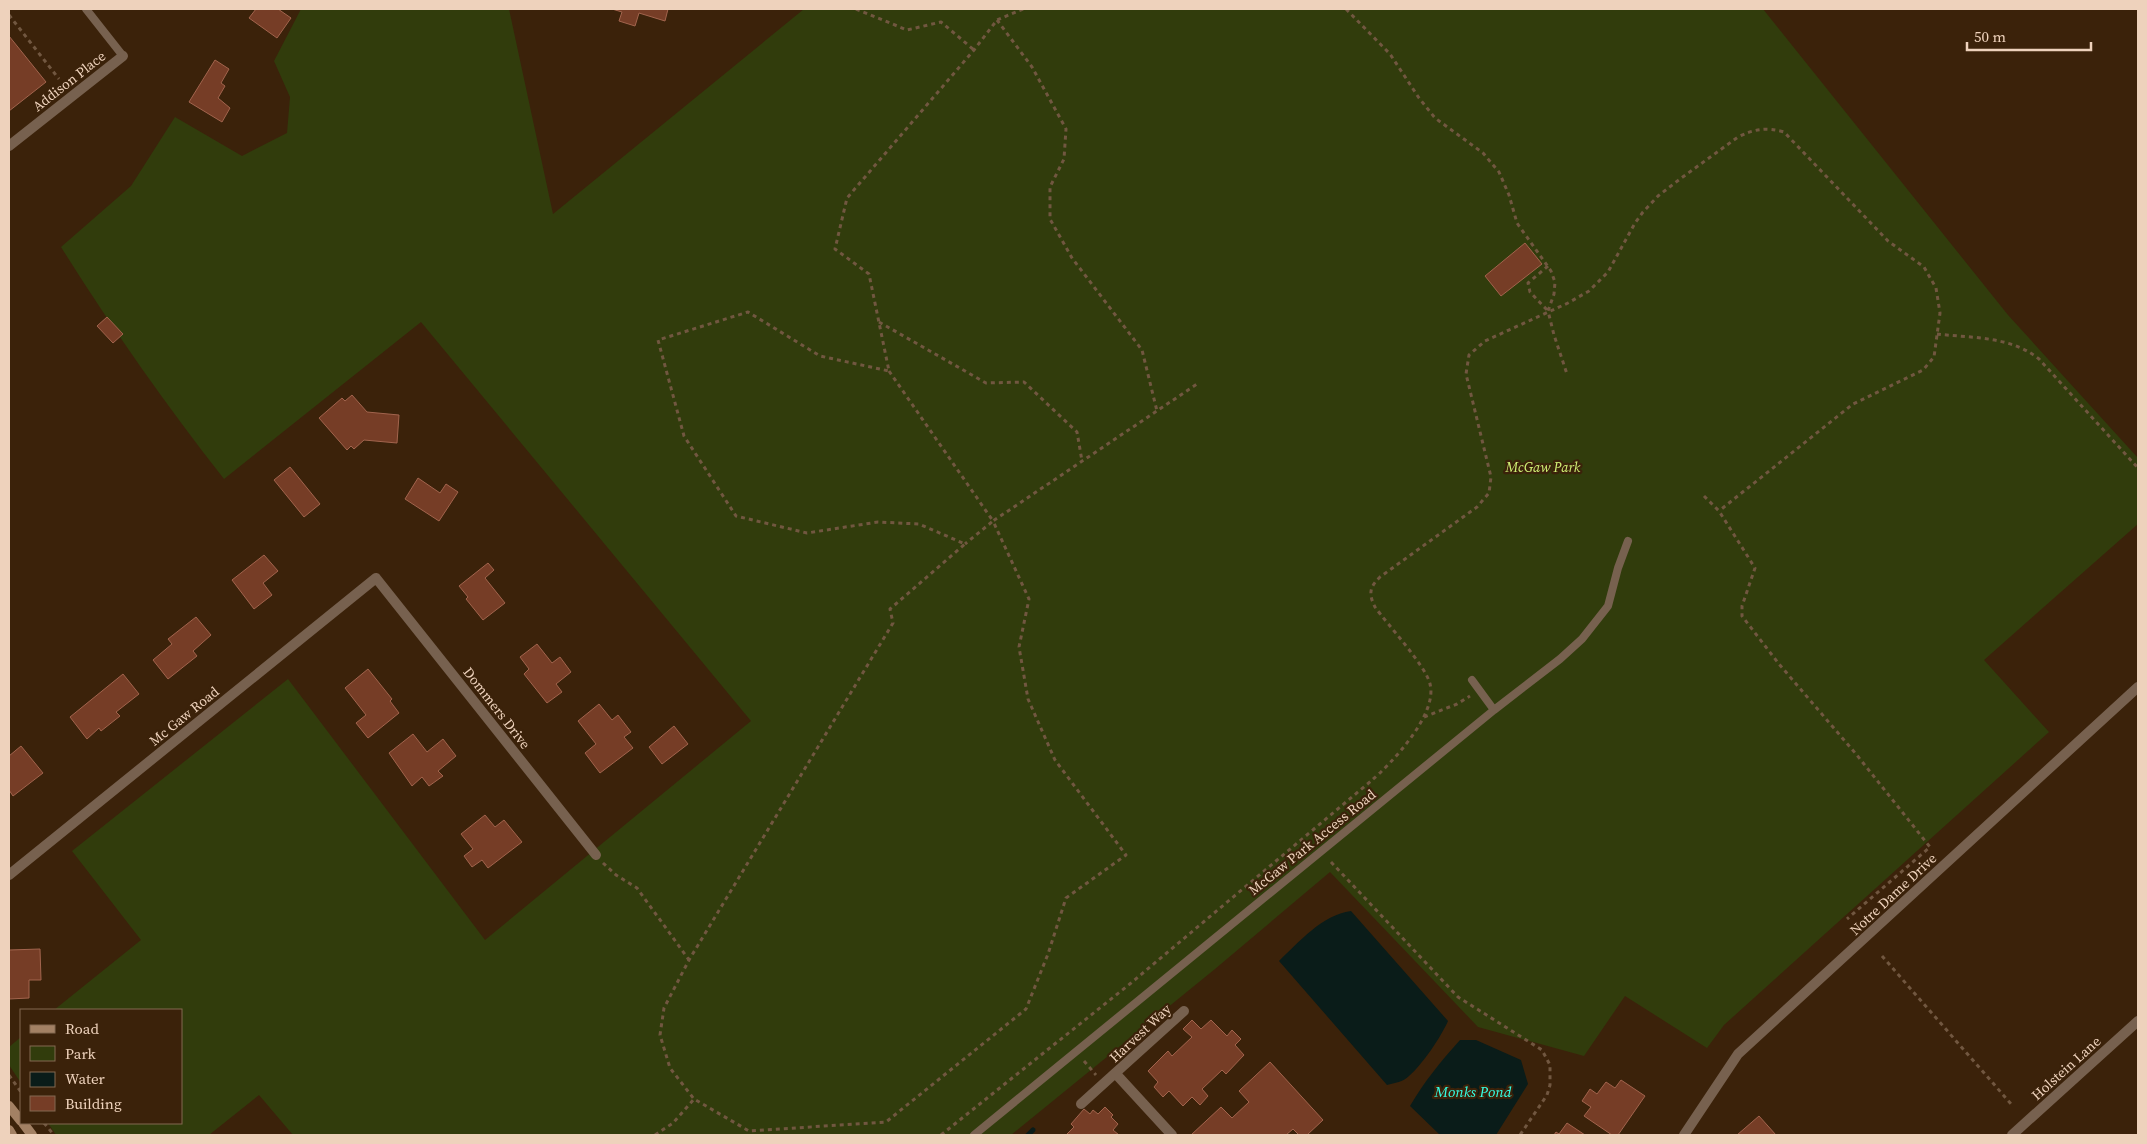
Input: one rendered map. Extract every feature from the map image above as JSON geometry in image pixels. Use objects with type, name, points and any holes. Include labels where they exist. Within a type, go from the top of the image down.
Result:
[{"type":"main road","points":[[9,1106],[20,1120]]},
{"type":"main road","points":[[24,1124],[32,1135]]},
{"type":"main road","points":[[9,1130],[12,1135]]},
{"type":"street","name":"Addison Place","points":[[9,146],[122,56]]},
{"type":"street","name":"Dommers Drive","points":[[376,578],[596,856]]},
{"type":"street","name":"Mc Gaw Road","points":[[9,875],[376,578]]},
{"type":"street","name":"Notre Dame Drive","points":[[1684,1135],[1738,1054],[2138,687]]},
{"type":"street","name":"Harvest Way","points":[[1081,1104],[1184,1011]]},
{"type":"street","name":"Holstein Lane","points":[[2012,1135],[2138,1021]]},
{"type":"street","name":"Harvest Way","points":[[1116,1074],[1172,1135]]},
{"type":"lane","points":[[86,9],[122,56]]},
{"type":"lane","name":"McGaw Park Access Road","points":[[974,1135],[1494,710],[1560,659],[1582,639],[1608,606],[1618,568],[1628,541]]},
{"type":"lane","points":[[1472,680],[1494,710]]},
{"type":"path","points":[[856,9],[907,30],[941,22],[974,50]]},
{"type":"path","points":[[1023,9],[997,20],[974,50],[847,198],[835,248],[868,274],[889,371],[993,521],[1029,599],[1019,647],[1028,698],[1055,760],[1126,855],[1066,898],[1048,954],[1026,1009],[886,1122],[749,1131],[694,1099],[670,1068],[660,1035],[664,1008],[689,960],[893,623],[890,610],[993,521],[1197,384]]},
{"type":"path","points":[[1346,9],[1390,54],[1418,98],[1435,118],[1483,153],[1499,172],[1509,195],[1517,223],[1548,266],[1555,282],[1554,294],[1548,311]]},
{"type":"path","points":[[9,15],[59,79]]},
{"type":"path","points":[[997,20],[1032,67],[1066,129],[1064,159],[1050,186],[1050,219],[1072,258],[1142,350],[1157,411]]},
{"type":"path","points":[[941,1135],[1131,983],[1371,781],[1400,754],[1424,717],[1431,698],[1430,682],[1375,607],[1370,595],[1370,589],[1380,577],[1477,507],[1489,493],[1492,477],[1466,374],[1469,354],[1485,341],[1548,311],[1568,304],[1598,282],[1615,262],[1635,223],[1658,196],[1738,137],[1749,131],[1770,128],[1784,132],[1888,241],[1924,267],[1936,288],[1940,313],[1934,357],[1923,370],[1853,404],[1719,511]]},
{"type":"path","points":[[1548,266],[1528,283],[1530,292],[1548,311],[1567,374]]},
{"type":"path","points":[[889,371],[820,356],[748,312],[658,340],[684,436],[736,516],[806,533],[878,522],[919,524],[965,544]]},
{"type":"path","points":[[879,322],[986,383],[1024,382],[1077,432],[1082,461]]},
{"type":"path","points":[[1937,334],[2004,342],[2028,349],[2039,358],[2138,468]]},
{"type":"path","points":[[1704,496],[1719,511],[1755,568],[1742,606],[1742,616],[1779,664],[1856,754],[1930,847],[1847,919]]},
{"type":"path","points":[[1424,717],[1457,704],[1479,691]]},
{"type":"path","points":[[596,856],[616,875],[637,888],[689,960]]},
{"type":"path","points":[[1331,862],[1458,997],[1542,1050],[1550,1065],[1550,1085],[1547,1095],[1520,1135]]},
{"type":"path","points":[[1882,956],[2012,1105]]},
{"type":"path","points":[[9,1075],[20,1091]]},
{"type":"path","points":[[654,1135],[673,1123],[694,1099]]},
{"type":"path","points":[[45,1124],[54,1135]]},
{"type":"green space","name":"McGaw Park","points":[[301,9],[509,9],[553,214],[804,9],[1763,9],[2008,315],[2138,458],[2138,524],[1984,660],[2049,732],[1724,1025],[1707,1048],[1625,996],[1584,1056],[1478,1027],[1330,872],[1215,969],[1011,1135],[293,1135],[259,1095],[209,1135],[56,1135],[49,1124],[182,1124],[182,1009],[55,1009],[141,940],[72,851],[288,679],[485,940],[751,721],[421,322],[224,479],[181,423],[99,307],[61,247],[131,186],[175,117],[242,156],[287,133],[290,97],[274,61]]},
{"type":"green space","points":[[20,1038],[20,1082],[9,1065],[9,1047]]},
{"type":"water","points":[[1351,911],[1448,1021],[1441,1035],[1420,1065],[1404,1080],[1387,1085],[1279,961],[1312,930],[1330,918]]},
{"type":"water","name":"Monks Pond","points":[[1460,1040],[1476,1040],[1521,1060],[1528,1084],[1496,1135],[1440,1135],[1410,1106],[1433,1072]]},
{"type":"building","points":[[256,9],[278,9],[291,18],[277,38],[249,18]]},
{"type":"building","points":[[612,9],[668,9],[665,21],[639,13],[635,26],[619,21],[622,12]]},
{"type":"building","points":[[9,36],[46,82],[9,111]]},
{"type":"building","points":[[215,60],[229,69],[221,83],[225,86],[218,98],[230,108],[222,122],[189,102]]},
{"type":"building","points":[[1525,243],[1542,264],[1501,296],[1485,276]]},
{"type":"building","points":[[107,317],[123,334],[113,343],[97,326]]},
{"type":"building","points":[[352,395],[367,412],[399,415],[397,443],[364,440],[354,449],[351,446],[347,450],[319,418],[342,398],[345,401]]},
{"type":"building","points":[[290,467],[320,504],[304,517],[274,480]]},
{"type":"building","points":[[418,478],[440,493],[446,484],[458,492],[439,521],[405,499]]},
{"type":"building","points":[[264,555],[278,571],[263,583],[272,595],[254,609],[232,580]]},
{"type":"building","points":[[488,563],[494,570],[485,578],[505,603],[483,620],[466,599],[468,597],[459,586]]},
{"type":"building","points":[[196,617],[211,635],[193,651],[197,656],[168,679],[153,660],[172,644],[168,639]]},
{"type":"building","points":[[537,644],[552,663],[560,657],[571,672],[556,684],[562,692],[547,703],[524,674],[529,669],[520,657]]},
{"type":"building","points":[[368,669],[392,699],[390,701],[399,713],[368,738],[356,723],[366,715],[345,688]]},
{"type":"building","points":[[123,674],[139,694],[116,712],[120,716],[101,731],[99,728],[87,739],[70,717]]},
{"type":"building","points":[[599,704],[612,720],[618,715],[631,732],[624,737],[633,748],[600,773],[585,753],[596,744],[578,721]]},
{"type":"building","points":[[674,726],[688,744],[662,764],[649,747]]},
{"type":"building","points":[[413,734],[427,752],[443,739],[456,756],[438,771],[443,776],[429,786],[422,777],[412,786],[389,753]]},
{"type":"building","points":[[21,746],[43,773],[13,796],[9,790],[9,756]]},
{"type":"building","points":[[485,815],[495,827],[504,820],[522,842],[488,868],[482,860],[472,867],[464,856],[473,849],[461,834]]},
{"type":"building","points":[[40,949],[41,980],[29,980],[29,998],[9,999],[9,950]]},
{"type":"building","points":[[1192,1020],[1201,1029],[1211,1020],[1227,1036],[1232,1030],[1241,1039],[1235,1045],[1244,1055],[1226,1074],[1222,1070],[1202,1089],[1208,1096],[1200,1105],[1192,1097],[1183,1106],[1169,1091],[1163,1097],[1154,1087],[1158,1082],[1148,1071],[1168,1051],[1172,1056],[1192,1037],[1183,1029]]},
{"type":"building","points":[[1270,1062],[1323,1120],[1307,1135],[1299,1135],[1293,1129],[1286,1135],[1191,1135],[1221,1107],[1232,1118],[1249,1102],[1239,1091]]},
{"type":"building","points":[[1621,1080],[1645,1096],[1618,1135],[1612,1135],[1584,1116],[1591,1107],[1582,1101],[1590,1089],[1597,1094],[1606,1082],[1615,1088]]},
{"type":"building","points":[[1105,1107],[1118,1124],[1113,1130],[1119,1135],[1066,1135],[1074,1127],[1071,1124],[1084,1109],[1090,1114],[1093,1110],[1098,1114]]},
{"type":"building","points":[[1759,1116],[1776,1135],[1737,1135]]},
{"type":"building","points":[[1567,1123],[1585,1135],[1554,1135],[1556,1132],[1559,1134]]},
{"type":"waterway","points":[[1028,1135],[1033,1130]]}]
